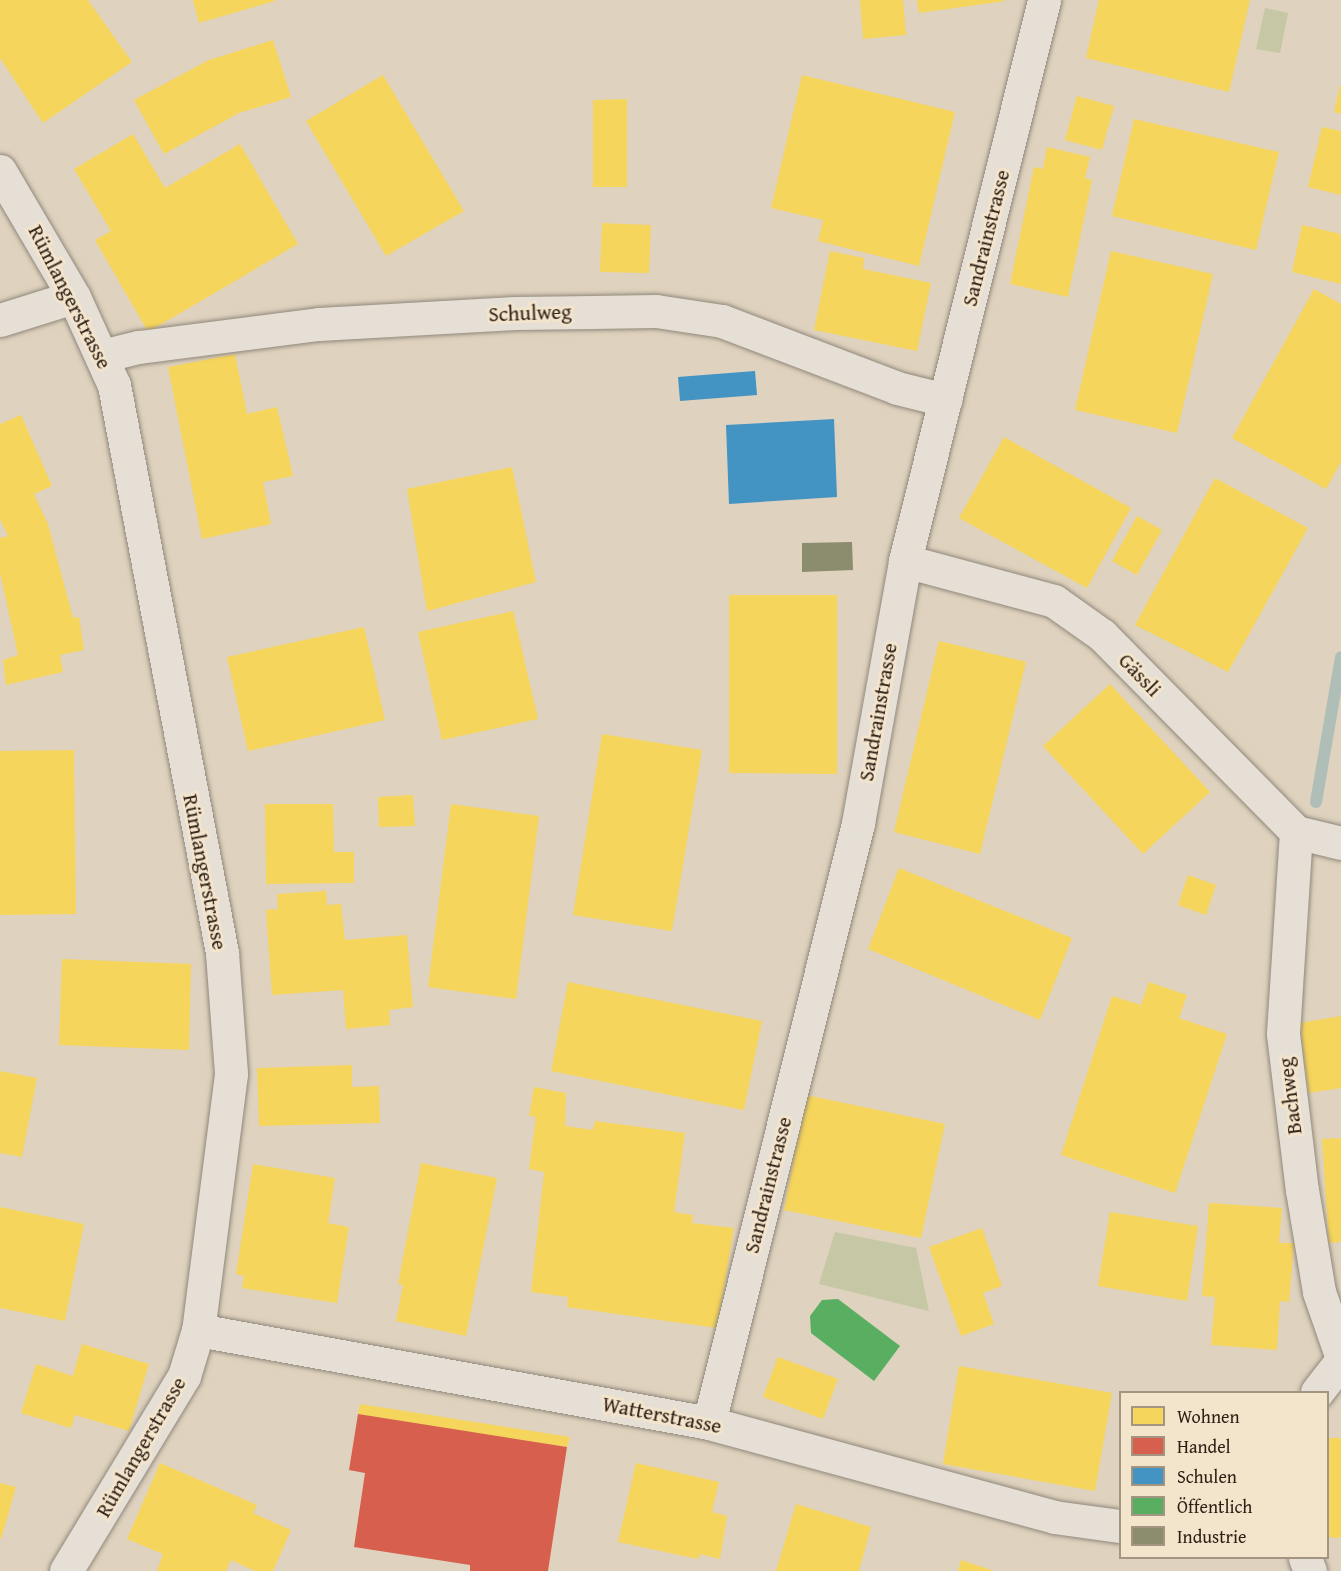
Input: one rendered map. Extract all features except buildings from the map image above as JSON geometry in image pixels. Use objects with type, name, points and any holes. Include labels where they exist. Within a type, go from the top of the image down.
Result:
[{"type":"street","name":"Sandrainstrasse","points":[[709,1423],[858,823],[905,561],[1044,0]]},
{"type":"street","name":"Rümlangerstrasse","points":[[0,171],[74,297],[114,385],[222,953],[231,1074],[198,1330],[184,1376],[66,1571]]},
{"type":"street","points":[[0,320],[74,297]]},
{"type":"street","name":"Schulweg","points":[[102,356],[139,347],[319,324],[514,312],[656,311],[722,321],[897,388],[946,400]]},
{"type":"street","name":"Gässli","points":[[905,561],[1054,601],[1102,635],[1296,832]]},
{"type":"street","points":[[1296,832],[1341,843]]},
{"type":"street","name":"Bachweg","points":[[1296,832],[1283,1034],[1302,1190],[1319,1292],[1341,1355]]},
{"type":"street","name":"Watterstrasse","points":[[198,1330],[709,1423],[1054,1517],[1119,1526]]},
{"type":"street","points":[[1318,1391],[1341,1361]]},
{"type":"green space","points":[[1265,8],[1288,13],[1280,53],[1256,49]]},
{"type":"green space","points":[[835,1232],[916,1248],[929,1311],[819,1284]]},
{"type":"waterway","points":[[1316,802],[1341,657]]}]
